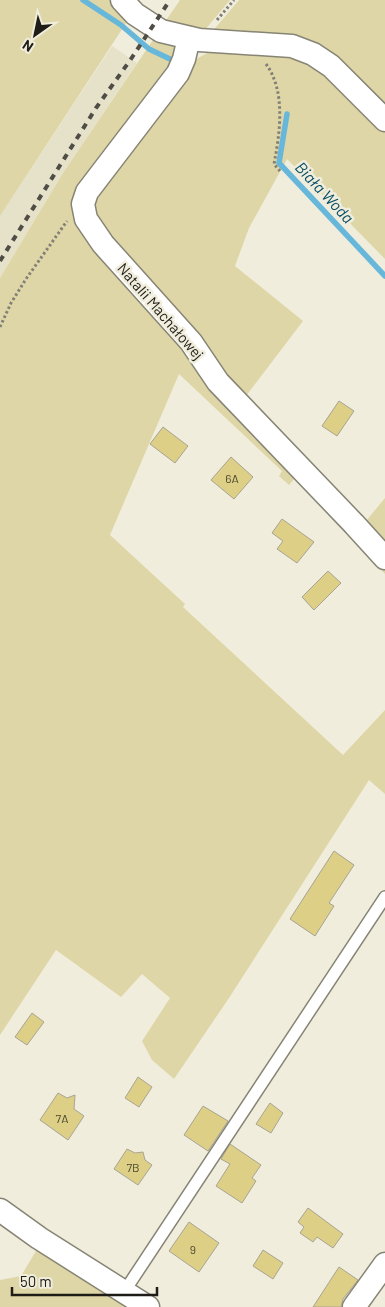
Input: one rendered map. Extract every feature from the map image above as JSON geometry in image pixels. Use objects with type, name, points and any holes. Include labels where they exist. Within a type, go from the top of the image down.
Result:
[{"type":"street","points":[[122,0],[135,14],[161,31],[199,40],[292,46],[312,54],[331,66],[385,120]]},
{"type":"street","points":[[85,213],[83,204],[87,192],[178,73],[184,59],[189,38]]},
{"type":"street","name":"Natalii Machałowej","points":[[85,213],[86,219],[102,244],[191,342],[218,382],[385,558]]},
{"type":"street","points":[[0,1210],[39,1238],[148,1307]]},
{"type":"street","points":[[354,1307],[385,1264]]},
{"type":"lane","points":[[124,1292],[385,897]]},
{"type":"path","points":[[248,42],[268,67],[278,95],[280,120],[274,164],[280,171]]},
{"type":"path","points":[[0,326],[11,303],[65,222],[74,214],[85,213]]},
{"type":"shaded area","points":[[0,0],[111,0],[128,20],[0,216]]},
{"type":"shaded area","points":[[180,0],[230,0],[204,31],[165,22]]},
{"type":"shaded area","points":[[239,0],[385,0],[385,112],[331,57],[211,33]]},
{"type":"shaded area","points":[[155,37],[172,45],[178,55],[78,200],[385,568],[385,574],[310,492],[294,479],[289,485],[279,476],[282,471],[179,374],[110,535],[185,604],[183,607],[343,755],[385,710],[385,794],[369,780],[229,998],[174,1079],[152,1060],[142,1041],[170,998],[142,974],[121,997],[56,950],[0,1035],[0,278],[63,173]]},
{"type":"shaded area","points":[[112,46],[137,63],[63,173],[0,278],[0,216]]},
{"type":"shaded area","points":[[225,50],[275,51],[310,60],[385,129],[385,259],[287,159],[249,228],[235,266],[303,321],[246,396],[366,521],[385,498],[385,550],[244,401],[90,217],[95,191],[191,62],[209,52]]},
{"type":"shaded area","points":[[39,1246],[133,1307],[0,1307],[0,1280],[21,1276]]},
{"type":"building","points":[[339,401],[354,411],[337,436],[322,426]]},
{"type":"building","points":[[163,427],[188,446],[175,463],[150,444]]},
{"type":"building","points":[[231,457],[253,477],[234,499],[211,480]]},
{"type":"building","points":[[282,519],[314,542],[297,563],[277,549],[283,541],[272,533]]},
{"type":"building","points":[[328,571],[341,583],[314,610],[302,597]]},
{"type":"building","points":[[334,851],[354,865],[329,903],[334,906],[315,936],[290,919]]},
{"type":"building","points":[[32,1013],[44,1022],[27,1045],[15,1037]]},
{"type":"building","points":[[138,1077],[152,1087],[139,1107],[125,1098]]},
{"type":"building","points":[[58,1093],[67,1098],[75,1095],[74,1109],[84,1116],[68,1140],[40,1120]]},
{"type":"building","points":[[270,1103],[283,1113],[271,1133],[256,1124]]},
{"type":"building","points":[[203,1106],[228,1121],[208,1151],[184,1135]]},
{"type":"building","points":[[230,1144],[261,1165],[252,1178],[256,1181],[242,1203],[216,1186],[230,1164],[221,1159]]},
{"type":"building","points":[[127,1149],[135,1153],[143,1152],[145,1160],[152,1165],[138,1185],[114,1169]]},
{"type":"building","points":[[308,1208],[343,1234],[333,1248],[317,1237],[313,1242],[300,1233],[304,1227],[298,1222]]},
{"type":"building","points":[[189,1222],[219,1243],[199,1272],[169,1251]]},
{"type":"building","points":[[263,1250],[283,1263],[273,1279],[253,1266]]},
{"type":"building","points":[[339,1267],[358,1280],[343,1299],[341,1307],[313,1307]]},
{"type":"waterway","name":"Biała Woda","points":[[83,0],[121,25],[149,49],[172,60]]},
{"type":"waterway","name":"Biała Woda","points":[[287,114],[279,163],[385,276]]},
{"type":"railway","points":[[0,261],[96,108],[170,0]]}]
